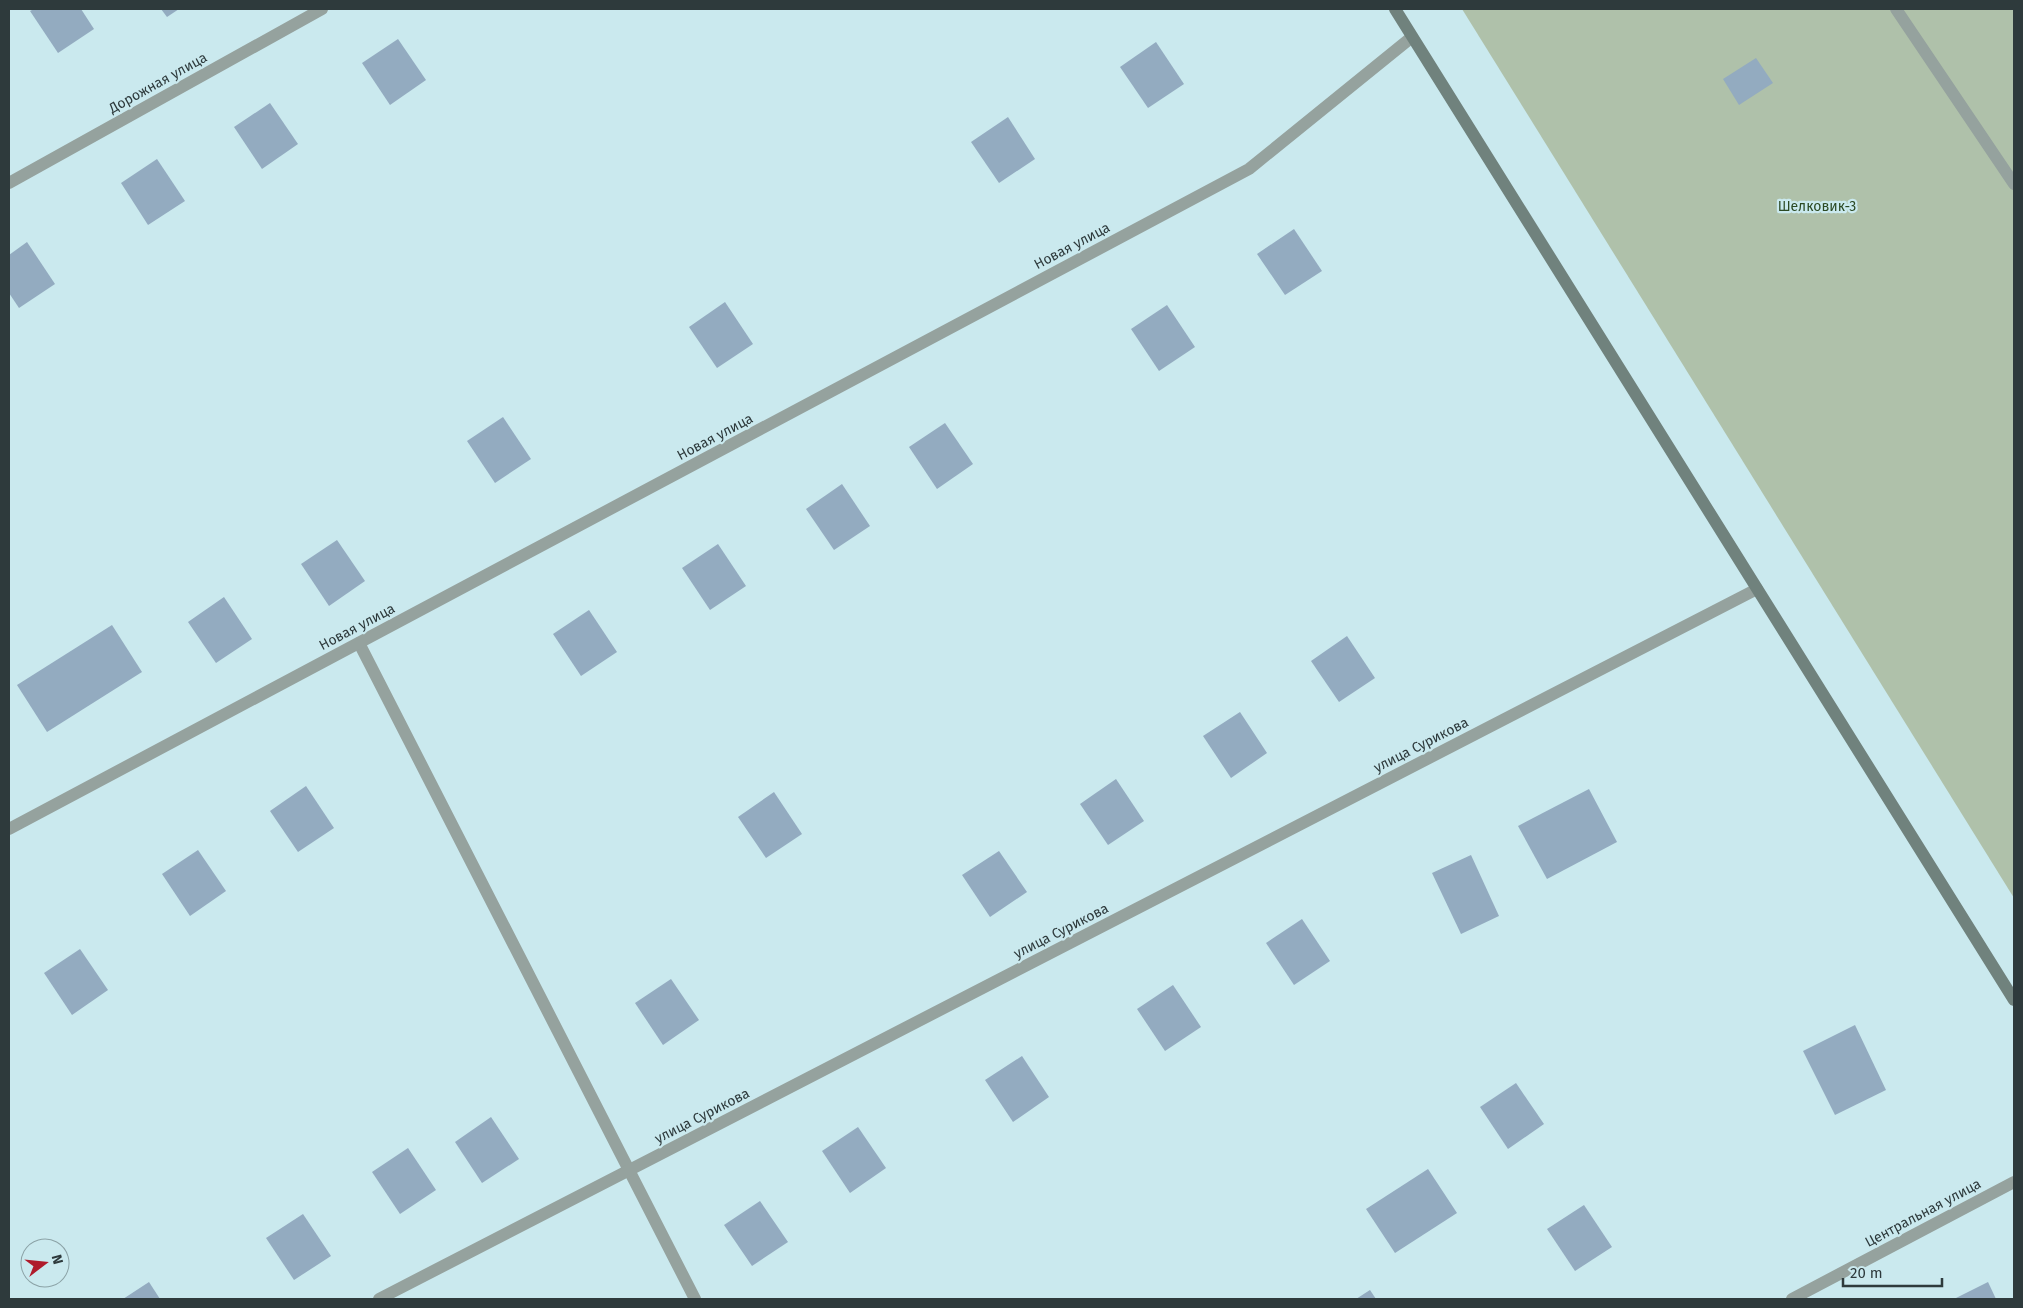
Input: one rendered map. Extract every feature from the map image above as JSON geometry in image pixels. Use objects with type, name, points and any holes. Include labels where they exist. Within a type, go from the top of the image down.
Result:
[{"type":"street","name":"Дорожная улица","points":[[9,183],[322,9]]},
{"type":"street","points":[[1395,9],[2014,1000]]},
{"type":"street","points":[[1896,9],[2014,184]]},
{"type":"street","name":"Новая улица","points":[[9,829],[1249,169],[1412,37]]},
{"type":"street","name":"улица Сурикова","points":[[379,1299],[1757,589]]},
{"type":"street","points":[[359,643],[695,1299]]},
{"type":"street","name":"Центральная улица","points":[[1792,1299],[2014,1182]]},
{"type":"green space","name":"Шелковик-3","points":[[1462,9],[2014,9],[2014,898]]},
{"type":"building","points":[[34,9],[81,9],[94,29],[58,53],[30,11]]},
{"type":"building","points":[[161,9],[179,9],[167,17]]},
{"type":"building","points":[[398,39],[426,80],[390,105],[362,63]]},
{"type":"building","points":[[1156,42],[1184,84],[1148,108],[1120,67]]},
{"type":"building","points":[[1756,58],[1773,83],[1739,105],[1723,79]]},
{"type":"building","points":[[270,103],[298,144],[262,169],[234,127]]},
{"type":"building","points":[[1008,117],[1035,159],[999,183],[971,142]]},
{"type":"building","points":[[157,159],[185,201],[148,225],[121,183]]},
{"type":"building","points":[[1294,229],[1322,271],[1285,295],[1257,254]]},
{"type":"building","points":[[27,242],[55,284],[19,308],[9,293],[9,255]]},
{"type":"building","points":[[725,302],[753,344],[717,368],[689,327]]},
{"type":"building","points":[[1167,305],[1195,347],[1159,371],[1131,329]]},
{"type":"building","points":[[503,417],[531,459],[495,483],[467,441]]},
{"type":"building","points":[[945,423],[973,464],[937,489],[909,447]]},
{"type":"building","points":[[842,484],[870,526],[834,550],[806,509]]},
{"type":"building","points":[[337,540],[365,581],[329,606],[301,564]]},
{"type":"building","points":[[718,544],[746,586],[710,610],[682,568]]},
{"type":"building","points":[[224,597],[252,639],[216,663],[188,622]]},
{"type":"building","points":[[589,610],[617,652],[581,676],[553,634]]},
{"type":"building","points":[[112,625],[142,672],[47,732],[17,685]]},
{"type":"building","points":[[1347,636],[1375,678],[1339,702],[1311,661]]},
{"type":"building","points":[[1240,712],[1267,753],[1231,778],[1203,736]]},
{"type":"building","points":[[1116,779],[1144,821],[1108,845],[1080,804]]},
{"type":"building","points":[[306,786],[334,828],[298,852],[270,811]]},
{"type":"building","points":[[1589,789],[1617,842],[1547,879],[1518,826]]},
{"type":"building","points":[[774,792],[802,834],[766,858],[738,817]]},
{"type":"building","points":[[198,850],[226,891],[190,916],[162,874]]},
{"type":"building","points":[[999,851],[1027,892],[990,917],[962,875]]},
{"type":"building","points":[[1471,855],[1499,916],[1461,934],[1432,873]]},
{"type":"building","points":[[1302,919],[1330,961],[1294,985],[1266,943]]},
{"type":"building","points":[[80,949],[108,990],[72,1015],[44,973]]},
{"type":"building","points":[[671,979],[699,1020],[663,1045],[635,1003]]},
{"type":"building","points":[[1173,985],[1201,1027],[1165,1051],[1137,1009]]},
{"type":"building","points":[[1855,1025],[1886,1090],[1835,1115],[1803,1051]]},
{"type":"building","points":[[1022,1056],[1049,1097],[1013,1122],[985,1080]]},
{"type":"building","points":[[1516,1083],[1544,1124],[1508,1149],[1480,1107]]},
{"type":"building","points":[[491,1117],[519,1159],[482,1183],[455,1142]]},
{"type":"building","points":[[858,1127],[886,1168],[850,1193],[822,1151]]},
{"type":"building","points":[[408,1148],[436,1190],[400,1214],[372,1172]]},
{"type":"building","points":[[1428,1169],[1457,1213],[1395,1253],[1366,1209]]},
{"type":"building","points":[[760,1201],[788,1242],[752,1266],[724,1225]]},
{"type":"building","points":[[1584,1205],[1612,1247],[1575,1271],[1547,1229]]},
{"type":"building","points":[[303,1214],[331,1256],[294,1280],[266,1238]]},
{"type":"building","points":[[149,1282],[160,1299],[123,1299]]},
{"type":"building","points":[[1988,1282],[1996,1299],[1954,1299]]},
{"type":"building","points":[[1370,1290],[1376,1299],[1356,1299]]}]
